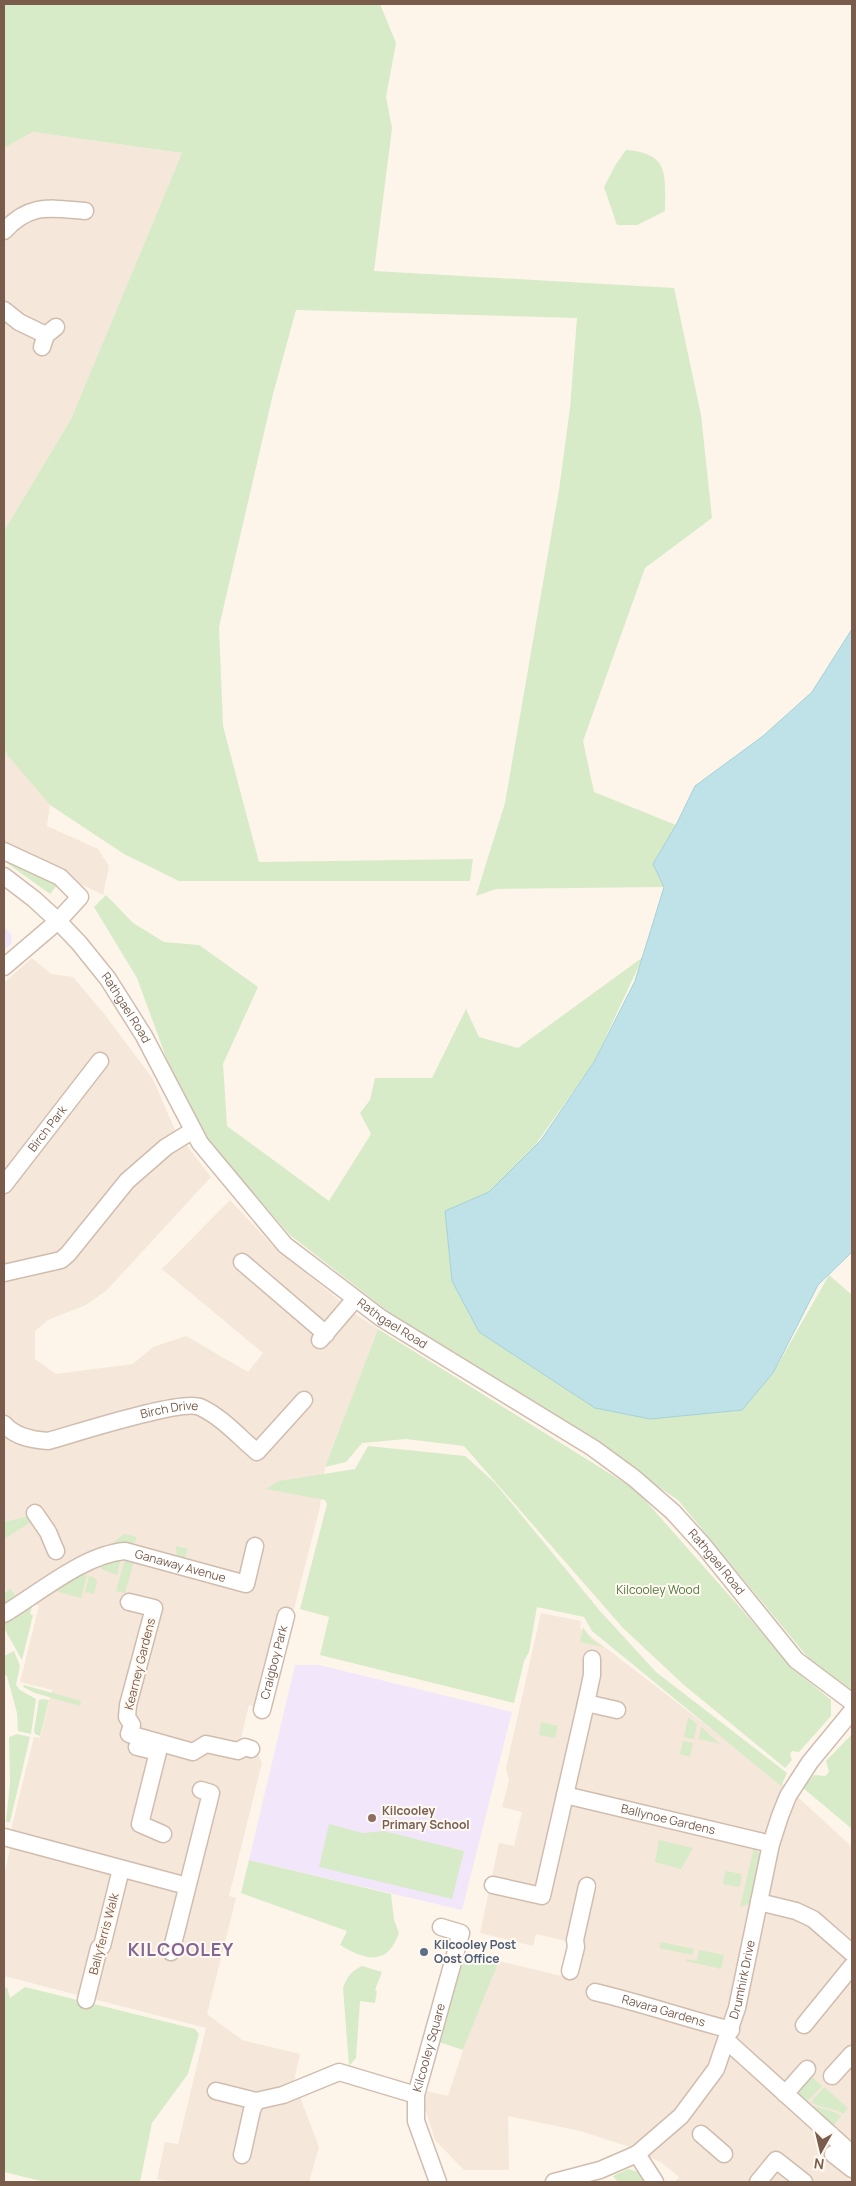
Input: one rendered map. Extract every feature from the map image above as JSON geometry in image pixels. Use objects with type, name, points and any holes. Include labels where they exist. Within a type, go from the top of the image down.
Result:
[{"type":"street","points":[[4,231],[16,218],[36,209],[85,211]]},
{"type":"street","points":[[4,310],[19,322],[48,336]]},
{"type":"street","points":[[4,851],[60,877],[80,897],[58,921],[4,968]]},
{"type":"street","name":"Rathgael Road","points":[[4,876],[34,899],[58,921],[79,942],[108,979],[144,1036],[192,1131],[221,1170],[285,1245],[355,1299],[428,1348],[593,1448],[634,1478],[673,1512],[796,1660],[852,1702]]},
{"type":"street","name":"Birch Park","points":[[4,1185],[91,1065]]},
{"type":"street","points":[[4,1273],[61,1260],[68,1254],[127,1181],[166,1147],[192,1131]]},
{"type":"street","points":[[242,1261],[323,1337],[355,1299]]},
{"type":"street","name":"Birch Drive","points":[[4,1424],[10,1431],[33,1440],[48,1441],[161,1410],[190,1405],[200,1408],[222,1421],[257,1452],[304,1400]]},
{"type":"street","points":[[35,1513],[48,1532],[56,1551]]},
{"type":"street","name":"Ganaway Avenue","points":[[4,1614],[89,1561],[110,1552],[125,1551],[246,1584],[255,1546]]},
{"type":"street","name":"Kearney Gardens","points":[[129,1602],[154,1608],[128,1705],[127,1718],[132,1725],[129,1734],[193,1752],[206,1744],[238,1751],[245,1747],[252,1749]]},
{"type":"street","name":"Craigboy Park","points":[[262,1710],[286,1616]]},
{"type":"street","points":[[493,1885],[542,1896],[586,1703],[592,1674],[592,1659]]},
{"type":"street","points":[[586,1703],[617,1710]]},
{"type":"street","name":"Drumhirk Drive","points":[[554,2182],[600,2170],[636,2154],[681,2116],[716,2069],[729,2036],[771,1844],[780,1816],[793,1787],[814,1755],[852,1710]]},
{"type":"street","points":[[122,1742],[158,1752],[135,1823],[163,1834]]},
{"type":"street","points":[[171,1952],[211,1793],[201,1790]]},
{"type":"street","name":"Ballynoe Gardens","points":[[565,1795],[771,1844]]},
{"type":"street","points":[[4,1838],[187,1886]]},
{"type":"street","name":"Ballyferris Walk","points":[[86,2000],[99,1948],[102,1946],[121,1869]]},
{"type":"street","points":[[570,1971],[587,1886]]},
{"type":"street","points":[[759,1902],[796,1911],[813,1919],[852,1953]]},
{"type":"street","name":"Kilcooley Square","points":[[438,2182],[424,2150],[416,2121],[416,2095],[461,1933],[440,1927]]},
{"type":"street","points":[[804,2025],[852,1966]]},
{"type":"street","name":"Ravara Gardens","points":[[595,1992],[664,2010],[729,2036]]},
{"type":"street","points":[[729,2036],[785,2094],[852,2154]]},
{"type":"street","points":[[832,2076],[852,2054]]},
{"type":"street","points":[[785,2094],[807,2069]]},
{"type":"street","points":[[216,2091],[256,2101],[283,2095],[339,2072],[416,2095]]},
{"type":"street","points":[[242,2155],[252,2110],[256,2101]]},
{"type":"street","points":[[702,2134],[724,2154]]},
{"type":"street","points":[[636,2154],[654,2182]]},
{"type":"street","points":[[833,2154],[852,2169]]},
{"type":"street","points":[[758,2182],[776,2160],[804,2182]]},
{"type":"shaded area","points":[[33,132],[182,153],[71,419],[4,531],[4,148]]},
{"type":"shaded area","points":[[4,748],[8,756],[50,805],[47,826],[98,849],[109,866],[103,895],[4,846]]},
{"type":"shaded area","points":[[4,927],[11,934],[12,940],[11,944],[4,950]]},
{"type":"shaded area","points":[[32,958],[51,974],[73,977],[105,1015],[153,1079],[175,1130],[211,1177],[107,1290],[86,1305],[48,1320],[35,1331],[35,1359],[56,1374],[133,1364],[153,1347],[186,1336],[248,1372],[263,1353],[162,1269],[230,1200],[274,1247],[360,1317],[378,1329],[325,1467],[320,1507],[294,1609],[281,1630],[260,1708],[249,1705],[240,1742],[259,1756],[262,1763],[229,1896],[236,1898],[207,2014],[242,2040],[300,2054],[294,2081],[319,2147],[309,2182],[171,2182],[157,2179],[165,2142],[178,2144],[206,2028],[4,1976],[4,1876],[10,1849],[12,1826],[34,1737],[40,1738],[52,1690],[20,1682],[39,1606],[4,1590],[4,983]]},
{"type":"shaded area","points":[[541,1613],[581,1621],[580,1628],[788,1788],[852,1847],[852,2182],[675,2182],[679,2177],[662,2163],[627,2146],[580,2131],[508,2116],[509,2170],[464,2170],[435,2140],[425,2108],[427,2091],[448,2096],[463,2050],[499,1961],[570,1978],[579,1944],[536,1934],[533,1946],[480,1933],[499,1843],[514,1846],[522,1812],[502,1807],[509,1781],[506,1768]]},
{"type":"shaded area","name":"Kilcooley Primary School","points":[[295,1665],[319,1665],[512,1712],[462,1910],[249,1860]]},
{"type":"green space","points":[[4,4],[380,4],[396,43],[386,97],[392,128],[374,271],[674,288],[701,415],[712,518],[645,568],[583,741],[594,792],[676,825],[653,864],[664,887],[496,889],[476,896],[505,803],[559,490],[570,408],[577,318],[296,310],[273,394],[219,627],[223,726],[259,862],[473,859],[470,881],[179,881],[124,854],[50,805],[8,756],[4,748],[4,531],[71,419],[182,153],[33,132],[4,148]]},
{"type":"green space","points":[[626,150],[651,156],[658,161],[664,177],[665,211],[637,225],[617,225],[604,187]]},
{"type":"green space","points":[[4,858],[58,884],[50,894],[4,861]]},
{"type":"green space","points":[[106,895],[133,923],[164,942],[199,945],[258,987],[223,1064],[227,1126],[329,1201],[371,1134],[360,1113],[370,1100],[375,1078],[432,1078],[466,1009],[479,1037],[518,1048],[643,957],[594,1062],[536,1144],[489,1192],[445,1211],[742,1410],[773,1373],[829,1275],[852,1295],[852,1695],[819,1671],[678,1500],[600,1447],[389,1312],[290,1235],[189,1120],[137,978],[94,907]]},
{"type":"green space","name":"Kilcooley Wood","points":[[378,1329],[636,1490],[797,1672],[831,1700],[831,1716],[799,1752],[792,1751],[790,1754],[792,1760],[785,1768],[684,1685],[623,1628],[464,1446],[406,1439],[362,1443],[346,1462],[325,1467]]},
{"type":"green space","points":[[368,1446],[465,1456],[495,1483],[600,1611],[656,1672],[787,1773],[781,1786],[592,1631],[584,1617],[537,1607],[529,1652],[524,1661],[514,1703],[320,1655],[329,1617],[300,1609],[327,1504],[325,1500],[266,1489],[279,1481],[355,1469]]},
{"type":"green space","points":[[33,1515],[36,1519],[4,1539],[4,1522]]},
{"type":"green space","points":[[124,1534],[137,1537],[132,1547],[106,1548]]},
{"type":"green space","points":[[176,1546],[188,1549],[184,1559],[177,1559]]},
{"type":"green space","points":[[121,1558],[117,1575],[101,1569],[100,1565]]},
{"type":"green space","points":[[125,1559],[134,1561],[125,1593],[116,1591]]},
{"type":"green space","points":[[81,1574],[87,1575],[81,1598],[55,1591]]},
{"type":"green space","points":[[89,1576],[95,1578],[97,1582],[94,1594],[85,1592]]},
{"type":"green space","points":[[11,1589],[17,1599],[4,1607],[4,1593]]},
{"type":"green space","points":[[32,1606],[30,1614],[33,1615],[22,1660],[4,1628],[4,1623]]},
{"type":"green space","points":[[583,1627],[591,1639],[603,1647],[580,1642]]},
{"type":"green space","points":[[14,1651],[20,1666],[16,1685],[20,1690],[36,1699],[31,1734],[18,1731],[17,1713],[7,1676],[4,1675],[4,1656]]},
{"type":"green space","points":[[24,1685],[81,1701],[80,1706],[35,1693],[23,1687]]},
{"type":"green space","points":[[39,1700],[49,1700],[40,1736],[35,1734],[34,1731]]},
{"type":"green space","points":[[688,1717],[697,1724],[694,1739],[684,1737]]},
{"type":"green space","points":[[541,1722],[558,1726],[555,1738],[539,1735]]},
{"type":"green space","points":[[701,1727],[720,1744],[699,1739]]},
{"type":"green space","points":[[17,1734],[30,1737],[10,1822],[6,1822],[10,1783],[9,1737]]},
{"type":"green space","points":[[852,1734],[852,1829],[803,1788],[814,1775],[825,1776],[829,1772],[826,1761]]},
{"type":"green space","points":[[683,1741],[693,1743],[690,1757],[680,1754]]},
{"type":"green space","points":[[329,1824],[363,1833],[384,1831],[464,1851],[452,1899],[319,1867]]},
{"type":"green space","points":[[659,1840],[693,1848],[681,1869],[655,1862]]},
{"type":"green space","points":[[754,1847],[761,1857],[751,1903],[740,1907]]},
{"type":"green space","points":[[249,1860],[391,1894],[394,1920],[399,1933],[394,1944],[382,1956],[366,1957],[340,1945],[347,1931],[241,1893]]},
{"type":"green space","points":[[725,1871],[742,1874],[740,1887],[723,1884]]},
{"type":"green space","points":[[661,1942],[694,1949],[692,1955],[659,1948]]},
{"type":"green space","points":[[699,1950],[724,1955],[721,1969],[686,1961],[687,1959],[697,1961]]},
{"type":"green space","points":[[463,1953],[499,1961],[463,2050],[439,2042]]},
{"type":"green space","points":[[362,1966],[382,1972],[375,1990],[377,1991],[375,2003],[360,2001],[356,2058],[349,2066],[343,1988],[350,1975]]},
{"type":"green space","points":[[7,1987],[10,1998],[25,1987],[195,2029],[199,2034],[188,2074],[152,2123],[140,2182],[45,2182],[4,2172],[4,1988]]},
{"type":"green space","points":[[811,2076],[822,2086],[802,2107],[792,2098]]},
{"type":"green space","points":[[824,2087],[848,2108],[843,2114],[811,2102]]},
{"type":"green space","points":[[809,2104],[841,2116],[829,2131],[804,2109]]},
{"type":"green space","points":[[628,2169],[639,2172],[647,2182],[618,2182],[613,2176]]},
{"type":"water","points":[[852,629],[852,1252],[818,1285],[773,1373],[742,1410],[650,1419],[595,1408],[479,1332],[452,1281],[445,1211],[489,1192],[541,1140],[594,1062],[635,981],[664,887],[653,864],[676,825],[695,786],[763,736],[812,692]]},
{"type":"place","name":"Kilcooley Primary School","points":[[372,1818]]},
{"type":"place","name":"Kilcooley Post Oost Office","points":[[424,1952]]},
{"type":"district","name":"KILCOOLEY","points":[[181,1950]]}]
